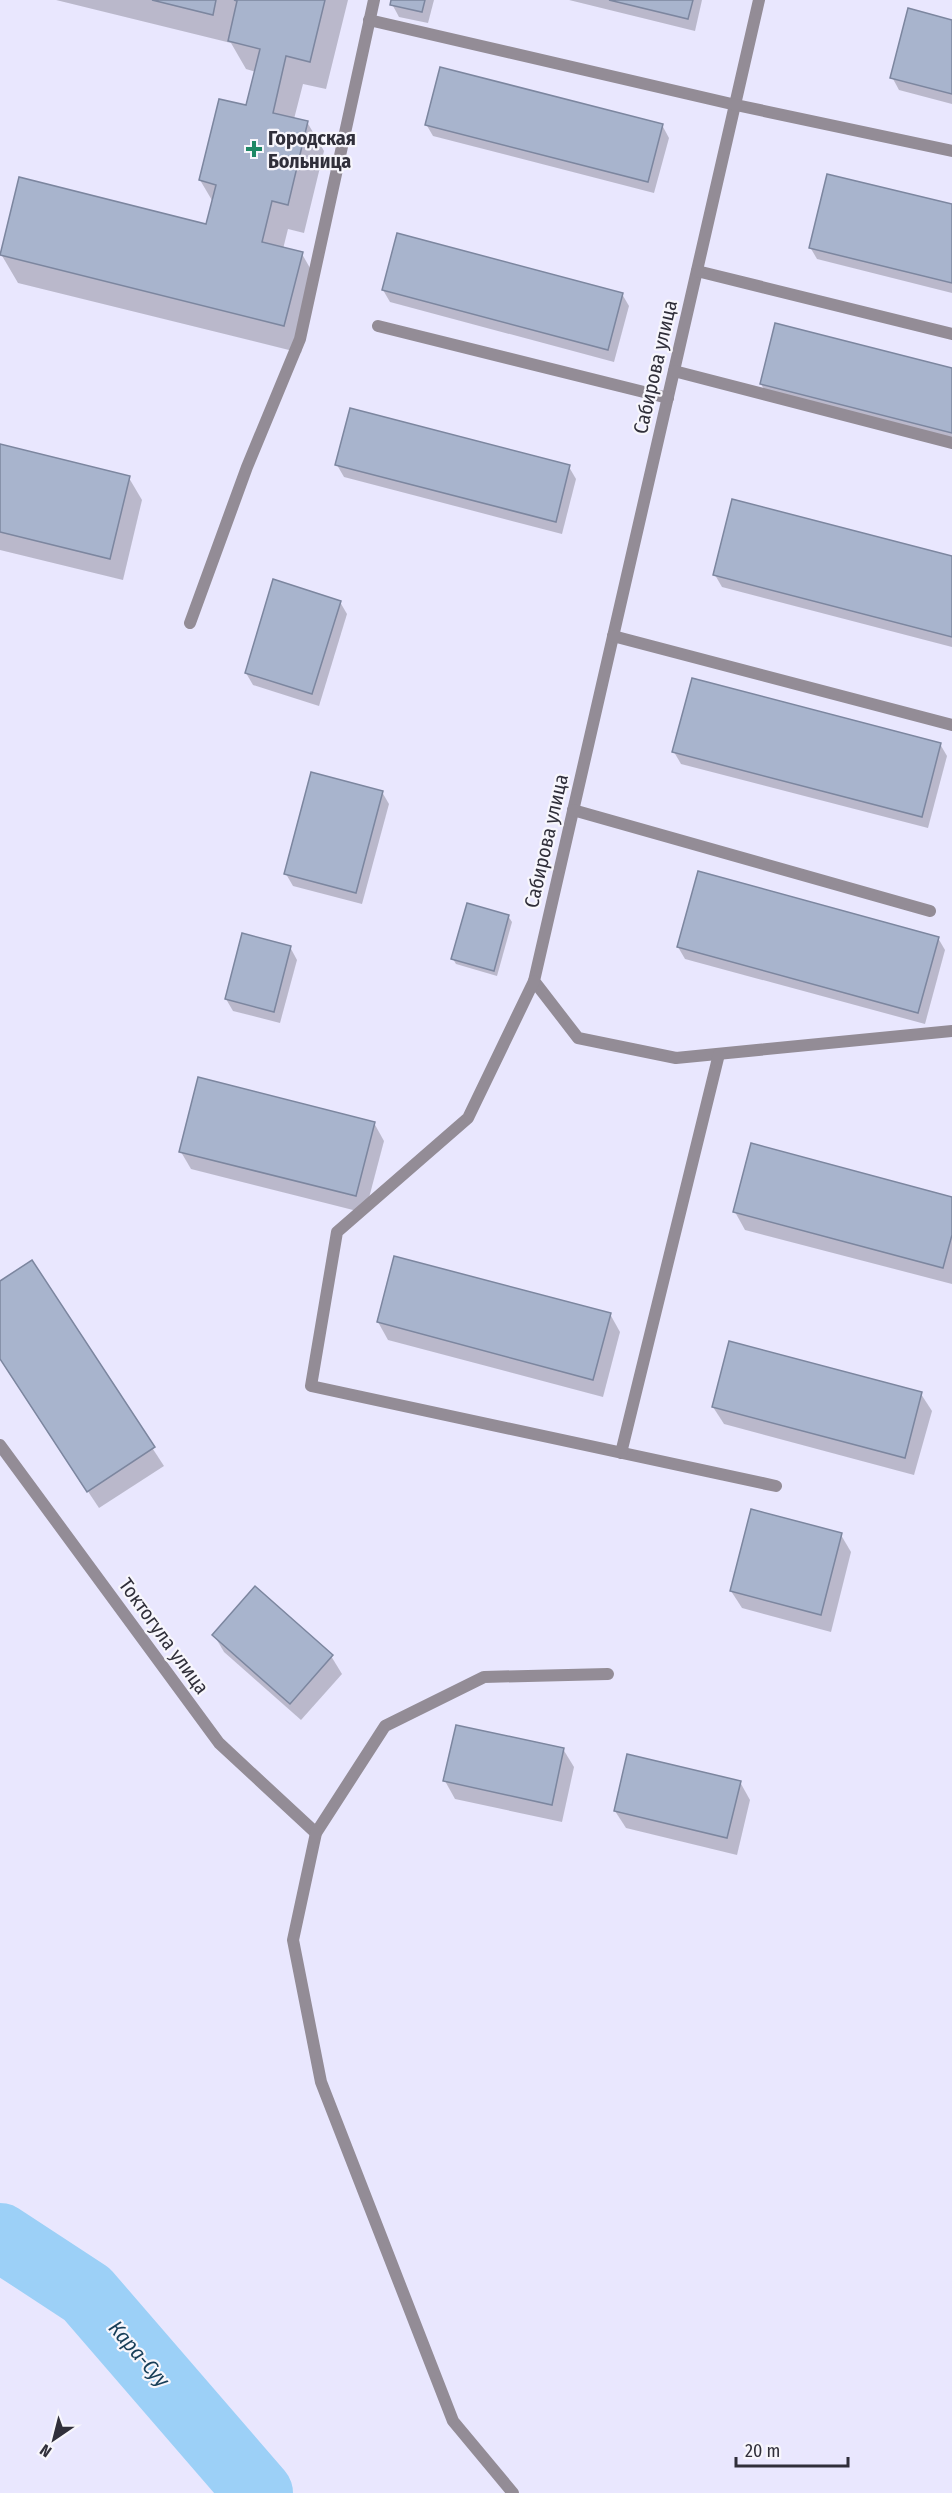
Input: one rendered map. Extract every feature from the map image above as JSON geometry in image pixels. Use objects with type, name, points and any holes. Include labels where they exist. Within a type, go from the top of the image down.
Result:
[{"type":"street","points":[[190,623],[247,467],[300,339],[374,0]]},
{"type":"street","name":"Сабирова улица","points":[[621,1453],[311,1386],[337,1232],[468,1118],[534,981],[759,0]]},
{"type":"street","points":[[369,20],[736,105],[952,151]]},
{"type":"street","points":[[697,271],[952,334]]},
{"type":"street","points":[[378,326],[668,398]]},
{"type":"street","points":[[674,371],[952,443]]},
{"type":"street","points":[[613,636],[952,725]]},
{"type":"street","points":[[573,810],[930,911]]},
{"type":"street","points":[[534,981],[578,1038],[676,1058],[952,1031]]},
{"type":"street","points":[[719,1054],[621,1453],[776,1486]]},
{"type":"street","name":"Токтогула улица","points":[[0,1445],[219,1743],[316,1833]]},
{"type":"street","points":[[513,2493],[453,2421],[321,2082],[293,1940],[316,1833],[385,1726],[484,1677],[608,1674]]},
{"type":"building","points":[[152,0],[216,0],[213,15]]},
{"type":"building","name":"Городская Больница","points":[[234,0],[325,0],[310,62],[286,56],[273,113],[308,121],[288,205],[272,201],[262,242],[303,252],[284,326],[0,255],[19,177],[206,224],[216,185],[199,180],[219,99],[246,105],[260,49],[228,41],[237,1]]},
{"type":"building","points":[[391,0],[425,0],[422,12],[390,5]]},
{"type":"building","points":[[609,0],[693,0],[688,19]]},
{"type":"building","points":[[908,8],[952,20],[952,94],[890,78]]},
{"type":"building","points":[[440,67],[663,124],[648,182],[425,125]]},
{"type":"building","points":[[827,174],[952,204],[952,283],[809,248]]},
{"type":"building","points":[[397,233],[623,293],[608,350],[382,290]]},
{"type":"building","points":[[775,323],[952,368],[952,433],[760,384]]},
{"type":"building","points":[[350,408],[570,465],[556,522],[335,465]]},
{"type":"building","points":[[0,444],[130,476],[110,559],[0,532]]},
{"type":"building","points":[[732,499],[952,556],[952,637],[713,575]]},
{"type":"building","points":[[273,579],[341,601],[312,694],[245,673]]},
{"type":"building","points":[[692,678],[941,743],[922,817],[672,752]]},
{"type":"building","points":[[311,772],[383,791],[356,893],[284,874]]},
{"type":"building","points":[[698,871],[939,937],[918,1013],[677,947]]},
{"type":"building","points":[[467,903],[509,915],[494,971],[451,959]]},
{"type":"building","points":[[242,933],[291,946],[274,1012],[225,999]]},
{"type":"building","points":[[198,1077],[375,1122],[356,1196],[179,1152]]},
{"type":"building","points":[[751,1143],[952,1197],[952,1235],[943,1268],[733,1212]]},
{"type":"building","points":[[394,1256],[611,1313],[593,1380],[377,1322]]},
{"type":"building","points":[[32,1260],[155,1447],[87,1492],[0,1359],[0,1281]]},
{"type":"building","points":[[729,1341],[922,1392],[905,1458],[712,1407]]},
{"type":"building","points":[[751,1509],[842,1533],[821,1615],[730,1591]]},
{"type":"building","points":[[255,1586],[333,1655],[290,1704],[212,1635]]},
{"type":"building","points":[[456,1725],[564,1748],[552,1805],[443,1781]]},
{"type":"building","points":[[627,1754],[741,1781],[727,1838],[614,1811]]},
{"type":"waterway","name":"Кара-Суу","points":[[0,2237],[87,2294],[259,2493]]},
{"type":"place","name":"Городская Больница","points":[[254,149]]}]
